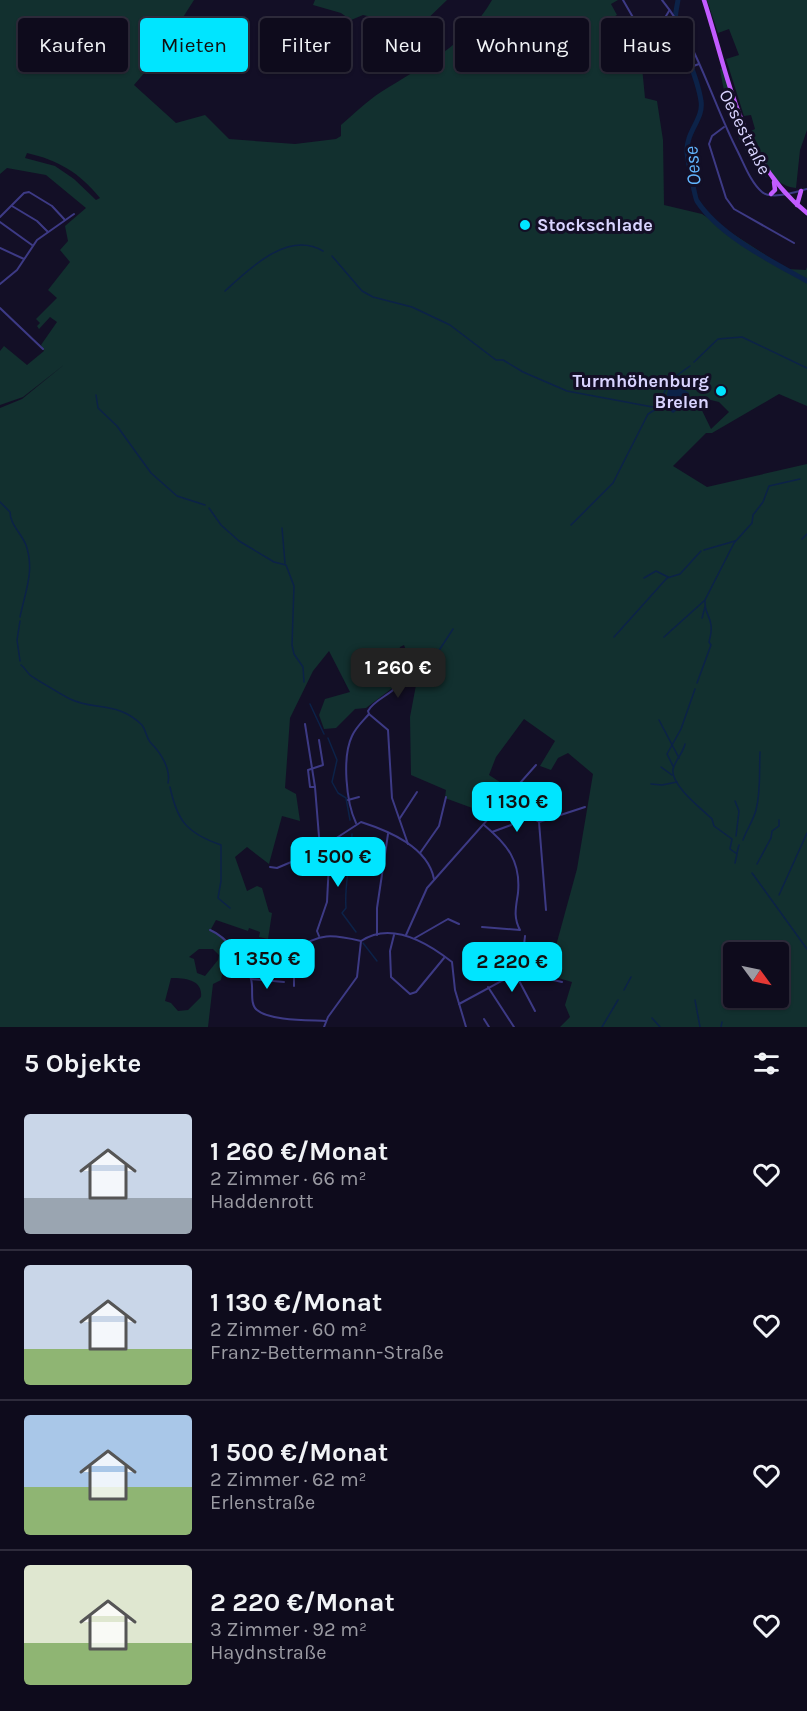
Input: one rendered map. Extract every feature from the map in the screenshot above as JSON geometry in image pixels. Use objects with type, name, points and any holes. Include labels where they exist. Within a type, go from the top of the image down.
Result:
[{"type":"main road","points":[[704,0],[748,139],[760,163],[774,182],[807,213]]},
{"type":"main road","points":[[771,194],[775,190],[774,182]]},
{"type":"main road","points":[[797,205],[804,190]]},
{"type":"street","points":[[623,0],[633,18]]},
{"type":"street","name":"Oesestraße","points":[[662,0],[678,20],[725,127],[755,184],[762,192],[771,194],[804,190]]},
{"type":"street","points":[[665,18],[670,10]]},
{"type":"street","points":[[693,66],[699,64]]},
{"type":"street","points":[[725,127],[712,136],[710,144],[726,198],[734,209],[794,243]]},
{"type":"street","points":[[0,217],[27,192],[52,206],[65,220]]},
{"type":"street","points":[[12,206],[37,221],[48,232]]},
{"type":"street","points":[[0,284],[10,278],[33,245],[74,214]]},
{"type":"street","points":[[0,222],[33,245]]},
{"type":"street","points":[[0,248],[24,259]]},
{"type":"street","points":[[0,308],[43,349]]},
{"type":"street","points":[[356,823],[348,800],[349,747],[356,729],[369,714],[371,706],[386,697],[403,679]]},
{"type":"street","points":[[369,714],[388,729],[390,783],[408,844]]},
{"type":"street","points":[[304,724],[315,787],[317,840],[320,849]]},
{"type":"street","points":[[312,769],[323,765],[319,740]]},
{"type":"street","points":[[406,935],[420,898],[434,879],[536,765]]},
{"type":"street","points":[[400,818],[417,792]]},
{"type":"street","points":[[420,853],[439,826],[446,797]]},
{"type":"street","points":[[348,800],[359,798]]},
{"type":"street","points":[[505,801],[539,822]]},
{"type":"street","points":[[539,822],[585,807]]},
{"type":"street","points":[[492,832],[515,822],[522,811]]},
{"type":"street","points":[[270,867],[277,868],[289,864],[320,849],[356,823],[363,822],[408,844],[420,853],[431,866],[434,879]]},
{"type":"street","points":[[539,822],[546,910]]},
{"type":"street","points":[[482,927],[520,930],[515,915],[519,880],[515,862],[504,841],[484,825]]},
{"type":"street","points":[[377,935],[377,908],[388,834]]},
{"type":"street","points":[[319,936],[317,931],[327,902],[330,842]]},
{"type":"street","points":[[415,938],[448,919],[459,924]]},
{"type":"street","points":[[210,930],[223,937],[251,979],[253,1005],[258,1011],[276,1018],[326,1021]]},
{"type":"street","points":[[394,934],[390,951],[391,977],[410,994],[419,989],[445,957]]},
{"type":"street","points":[[294,986],[294,950],[319,936],[361,941],[377,935],[406,935],[415,938],[445,957],[453,966],[453,983],[466,1027]]},
{"type":"street","points":[[521,972],[525,936]]},
{"type":"street","points":[[324,1027],[357,977],[361,941]]},
{"type":"street","points":[[459,1004],[515,973],[521,972],[562,982]]},
{"type":"street","points":[[515,973],[535,1011]]},
{"type":"street","points":[[251,979],[284,982]]},
{"type":"street","points":[[488,987],[514,1027]]},
{"type":"street","points":[[484,1019],[489,1027]]},
{"type":"green space","points":[[0,0],[194,0],[183,18],[140,18],[140,72],[145,72],[134,85],[176,123],[205,115],[229,139],[295,144],[336,139],[341,136],[341,125],[366,103],[414,72],[443,72],[443,53],[455,44],[455,72],[589,72],[589,18],[480,18],[492,0],[618,0],[611,4],[617,15],[612,18],[601,18],[599,25],[601,28],[601,72],[642,72],[645,98],[657,101],[663,140],[664,205],[702,214],[787,269],[806,270],[807,267],[807,406],[779,394],[712,433],[706,433],[673,466],[707,487],[807,464],[807,1027],[560,1027],[570,1017],[565,1005],[572,982],[548,975],[577,869],[593,774],[568,753],[558,758],[551,770],[540,766],[555,741],[524,719],[496,757],[489,775],[503,784],[498,793],[504,798],[489,790],[483,792],[475,809],[445,798],[446,790],[411,775],[410,717],[416,685],[405,679],[408,656],[404,645],[400,647],[393,671],[399,677],[399,683],[366,708],[355,709],[336,728],[324,729],[319,715],[325,699],[350,692],[329,651],[313,671],[290,718],[285,788],[296,794],[300,821],[282,816],[269,864],[247,847],[235,857],[247,891],[257,886],[262,888],[269,912],[272,913],[268,939],[259,937],[260,932],[249,928],[248,931],[216,920],[211,929],[228,941],[221,980],[213,984],[208,1027],[0,1027],[0,408],[22,399],[65,364],[23,397],[0,405],[0,351],[4,346],[27,365],[44,351],[41,345],[57,322],[50,317],[39,329],[37,326],[40,323],[36,319],[57,298],[48,290],[70,262],[60,250],[68,241],[65,226],[86,208],[46,175],[7,168],[0,174]],"holes":[[[27,153],[49,159],[68,169],[85,181],[100,198],[96,200],[74,179],[55,166],[25,158]],[[695,396],[719,402],[729,412],[711,429]],[[199,949],[213,949],[219,955],[218,960],[205,976],[197,973],[194,959],[189,957]],[[171,978],[192,981],[201,991],[201,997],[188,1010],[178,1011],[171,1003],[165,1001]]]},
{"type":"green space","points":[[315,0],[447,0],[428,18],[377,18],[363,15],[351,20],[341,13],[313,5]]},
{"type":"green space","points":[[707,0],[807,0],[807,130],[800,150],[796,188],[787,186],[772,175],[757,149],[749,132],[755,129],[751,115],[744,116],[726,59],[739,55],[729,29],[718,33]]},
{"type":"green space","points":[[723,68],[745,138],[767,178],[748,154],[734,128],[720,69]]},
{"type":"water","points":[[673,382],[689,393],[679,409],[673,413],[664,406],[669,386]]},
{"type":"waterway","name":"Oese","points":[[678,0],[676,22],[701,101],[700,114],[687,145],[697,201],[707,214],[747,247],[807,281]]},
{"type":"waterway","points":[[225,291],[257,263],[283,249],[296,245],[310,246],[323,251]]},
{"type":"waterway","points":[[332,256],[362,291],[373,297],[412,307],[450,325],[496,360],[503,360],[523,372],[567,391],[658,408]]},
{"type":"waterway","points":[[694,362],[718,339],[742,337],[807,368]]},
{"type":"waterway","points":[[571,525],[613,483],[648,414],[658,408],[669,381],[690,366]]},
{"type":"waterway","points":[[96,395],[98,408],[117,426],[151,473],[177,496],[205,505]]},
{"type":"waterway","points":[[664,637],[705,600],[734,543],[752,523],[753,515],[763,502],[769,486],[800,479]]},
{"type":"waterway","points":[[0,502],[10,512],[12,521],[29,555],[28,581],[20,617]]},
{"type":"waterway","points":[[209,508],[221,525],[239,541],[274,562],[286,565],[294,586],[292,645],[294,654],[303,667],[304,682]]},
{"type":"waterway","points":[[282,528],[285,563]]},
{"type":"waterway","points":[[802,539],[807,534]]},
{"type":"waterway","points":[[704,550],[735,541]]},
{"type":"waterway","points":[[614,637],[667,578],[680,574],[701,551]]},
{"type":"waterway","points":[[644,578],[656,571],[668,577]]},
{"type":"waterway","points":[[697,683],[711,645],[709,642],[711,622],[705,601]]},
{"type":"waterway","points":[[702,618],[705,607]]},
{"type":"waterway","points":[[20,621],[17,640],[20,661]]},
{"type":"waterway","points":[[413,680],[420,673],[433,667],[438,652],[453,629]]},
{"type":"waterway","points":[[21,665],[32,676],[70,699],[79,703],[115,709],[133,717],[142,725],[149,740],[164,761],[168,772],[168,783]]},
{"type":"waterway","points":[[673,766],[667,754],[681,729],[695,689]]},
{"type":"waterway","points":[[310,704],[324,734]]},
{"type":"waterway","points":[[659,720],[679,758]]},
{"type":"waterway","points":[[328,738],[337,760],[332,782],[338,793],[346,798],[350,820]]},
{"type":"waterway","points":[[685,744],[674,766],[673,775],[682,789],[712,819],[714,826],[732,839],[730,849],[737,854],[735,863]]},
{"type":"waterway","points":[[743,840],[758,803],[760,752]]},
{"type":"waterway","points":[[661,767],[672,775]]},
{"type":"waterway","points":[[651,784],[662,785],[677,782]]},
{"type":"waterway","points":[[170,787],[176,808],[185,824],[199,836],[221,845],[221,881],[218,898],[230,908]]},
{"type":"waterway","points":[[735,801],[739,811],[736,836]]},
{"type":"waterway","points":[[757,864],[771,838],[772,831],[779,826],[779,820]]},
{"type":"waterway","points":[[779,895],[807,833]]},
{"type":"waterway","points":[[352,834],[346,908],[342,913],[356,932]]},
{"type":"waterway","points":[[737,853],[739,845]]},
{"type":"waterway","points":[[752,873],[807,949]]},
{"type":"waterway","points":[[363,943],[377,961]]},
{"type":"waterway","points":[[624,990],[631,977]]},
{"type":"waterway","points":[[602,1027],[618,1000]]},
{"type":"waterway","points":[[695,1000],[700,1027]]},
{"type":"waterway","points":[[652,1018],[660,1027]]},
{"type":"waterway","points":[[721,1027],[722,1022]]},
{"type":"place","name":"Stockschlade","points":[[525,225]]},
{"type":"place","name":"Turmhöhenburg Brelen","points":[[721,391]]}]
